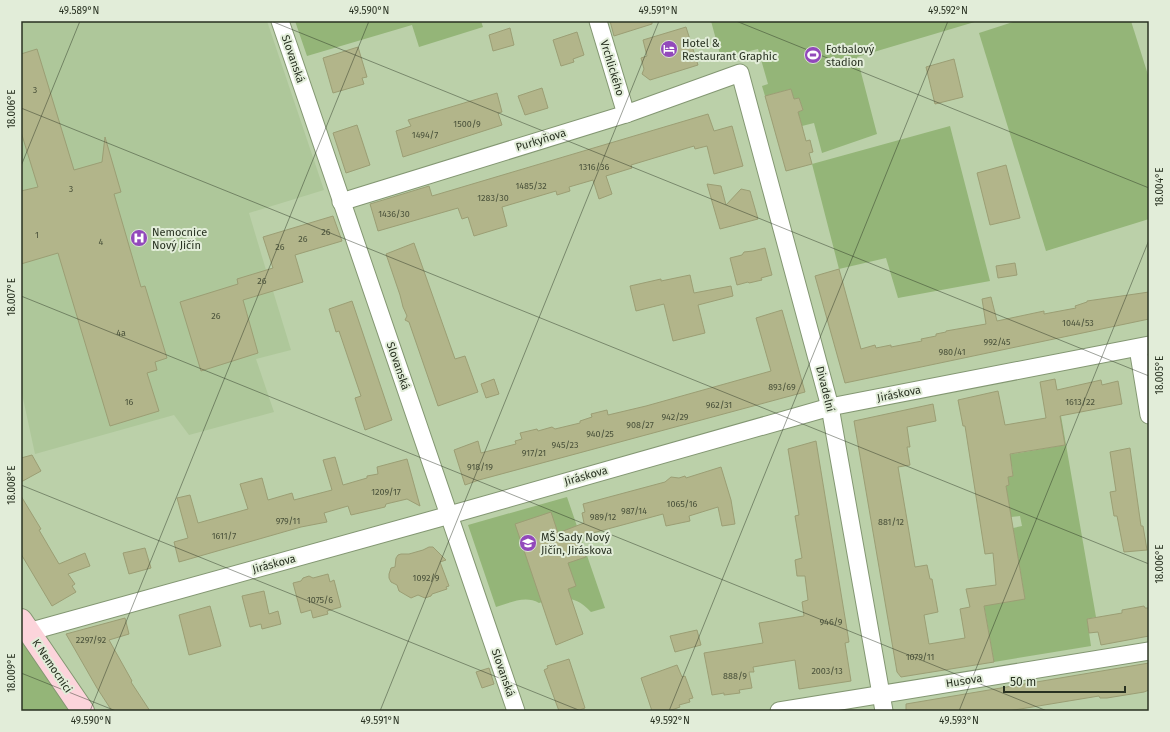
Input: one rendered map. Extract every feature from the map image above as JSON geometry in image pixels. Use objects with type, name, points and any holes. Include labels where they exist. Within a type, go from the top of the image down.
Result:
[{"type":"street","name":"Slovanská","points":[[280,21],[516,711]]},
{"type":"street","name":"Vrchlického","points":[[598,21],[626,114]]},
{"type":"street","name":"Purkyňova","points":[[341,202],[626,114],[740,73]]},
{"type":"street","name":"Divadelní","points":[[740,73],[830,407],[884,711]]},
{"type":"street","name":"Jiráskova","points":[[24,626],[449,515],[830,407],[1144,346]]},
{"type":"street","points":[[1144,346],[1149,415]]},
{"type":"street","name":"K Nemocnici","points":[[24,626],[82,711]]},
{"type":"street","name":"Husova","points":[[779,711],[1149,651]]},
{"type":"shaded area","name":"Nemocnice Nový Jičín","points":[[21,21],[267,21],[324,190],[249,213],[266,270],[281,266],[273,291],[291,350],[256,359],[274,412],[189,435],[174,415],[35,454],[21,389]]},
{"type":"shaded area","points":[[295,21],[481,21],[483,27],[419,47],[412,25],[307,56]]},
{"type":"shaded area","name":"Fotbalový stadion","points":[[711,21],[978,21],[857,57],[877,134],[822,153],[814,123],[802,126],[798,112],[803,110],[799,98],[794,99],[791,89],[765,96],[762,86],[768,84],[758,49],[721,58]]},
{"type":"shaded area","points":[[1016,21],[1131,21],[1149,78],[1149,219],[1046,251],[979,33]]},
{"type":"shaded area","points":[[950,126],[990,281],[898,298],[886,258],[839,269],[812,164]]},
{"type":"shaded area","points":[[1060,416],[1096,617],[1087,619],[1091,646],[994,662],[984,605],[1025,599],[1013,528],[1022,526],[1020,516],[1011,517],[1006,486],[1009,485],[1008,477],[1013,476],[1012,466],[1001,456],[1065,445]]},
{"type":"shaded area","name":"MŠ Sady Nový Jičín, Jiráskova","points":[[567,497],[605,608],[591,612],[579,602],[567,598],[554,599],[539,603],[523,600],[496,607],[468,525]]},
{"type":"shaded area","points":[[21,635],[72,711],[21,711]]},
{"type":"building","points":[[610,21],[652,21],[652,24],[614,36]]},
{"type":"building","name":"Hotel & Restaurant Graphic","points":[[686,27],[698,65],[650,80],[642,74],[644,69],[641,58],[647,56],[643,40]]},
{"type":"building","points":[[510,28],[514,45],[493,51],[489,35]]},
{"type":"building","points":[[577,32],[584,55],[573,59],[574,62],[561,66],[553,40]]},
{"type":"building","points":[[358,47],[367,77],[362,78],[364,84],[333,93],[323,58]]},
{"type":"building","points":[[37,49],[74,170],[102,162],[105,137],[121,192],[114,194],[141,287],[145,286],[167,358],[155,362],[157,370],[147,373],[159,411],[110,426],[58,253],[21,264],[21,191],[38,187],[21,132],[21,54]]},
{"type":"building","points":[[954,59],[963,97],[935,104],[926,67]]},
{"type":"building","points":[[542,88],[548,108],[525,115],[518,96]]},
{"type":"building","points":[[791,89],[794,99],[799,98],[803,110],[798,112],[806,141],[810,140],[813,152],[809,153],[812,164],[786,171],[765,96]]},
{"type":"building","points":[[497,93],[502,112],[498,113],[502,125],[403,157],[396,131],[411,126],[408,120]]},
{"type":"building","points":[[708,114],[714,131],[732,126],[743,166],[714,174],[707,146],[695,149],[694,146],[631,165],[632,168],[606,176],[612,194],[599,199],[593,180],[569,187],[570,191],[557,195],[556,191],[502,207],[507,226],[474,236],[468,217],[462,219],[458,208],[378,231],[370,204],[429,186],[432,196]]},
{"type":"building","points":[[357,125],[370,165],[346,173],[333,133]]},
{"type":"building","points":[[1006,165],[1020,218],[990,225],[977,173]]},
{"type":"building","points":[[707,184],[721,186],[726,205],[741,189],[750,191],[758,219],[720,229]]},
{"type":"building","points":[[333,216],[342,241],[295,255],[303,282],[243,300],[258,353],[201,371],[180,302],[238,284],[237,279],[273,268],[263,237]]},
{"type":"building","points":[[414,243],[455,359],[465,356],[478,392],[438,406],[409,322],[405,320],[407,316],[386,254]]},
{"type":"building","points":[[765,248],[772,275],[761,278],[762,280],[737,285],[730,258],[742,255],[744,252]]},
{"type":"building","points":[[1015,263],[1017,275],[998,278],[996,266]]},
{"type":"building","points":[[839,269],[861,349],[875,345],[876,348],[891,345],[891,347],[922,341],[921,339],[936,336],[936,334],[946,331],[986,324],[982,299],[991,297],[997,321],[1044,311],[1044,314],[1076,308],[1075,306],[1087,301],[1149,292],[1149,319],[845,383],[815,276]]},
{"type":"building","points":[[690,275],[694,293],[731,286],[733,296],[698,305],[705,333],[673,341],[664,304],[636,311],[630,286],[661,279],[661,281]]},
{"type":"building","points":[[352,301],[392,420],[365,430],[355,398],[361,396],[339,331],[336,332],[329,309]]},
{"type":"building","points":[[782,310],[805,392],[465,485],[454,450],[478,441],[481,453],[516,444],[515,441],[522,439],[520,433],[537,429],[538,431],[552,427],[555,429],[580,423],[580,421],[592,417],[591,414],[607,410],[608,415],[646,406],[771,371],[756,318]]},
{"type":"building","points":[[494,379],[499,394],[486,398],[481,384]]},
{"type":"building","points":[[1055,379],[1057,390],[1101,380],[1102,385],[1118,381],[1122,404],[1060,416],[1065,445],[1010,454],[1013,476],[1008,477],[1009,485],[1006,486],[1025,599],[984,606],[994,662],[901,677],[897,672],[854,421],[933,404],[936,421],[907,427],[910,447],[907,447],[910,465],[898,467],[915,567],[927,565],[930,579],[932,579],[938,612],[924,615],[929,644],[965,638],[960,609],[970,607],[966,589],[996,585],[993,553],[985,554],[965,426],[963,426],[958,400],[998,391],[1005,425],[1046,418],[1040,382]]},
{"type":"building","points":[[816,441],[849,642],[845,643],[851,681],[799,689],[795,660],[753,667],[754,672],[749,672],[752,688],[739,690],[740,693],[712,695],[704,653],[763,643],[759,623],[804,616],[802,602],[808,600],[805,576],[797,576],[795,560],[802,558],[795,516],[799,515],[788,449]]},
{"type":"building","points":[[1130,448],[1141,526],[1143,526],[1147,550],[1124,552],[1117,516],[1114,516],[1110,492],[1116,491],[1110,452]]},
{"type":"building","points":[[32,455],[41,471],[21,482],[21,458]]},
{"type":"building","points":[[335,457],[343,485],[367,478],[367,476],[378,474],[377,467],[407,459],[420,506],[407,499],[386,504],[385,507],[351,515],[348,506],[324,513],[327,522],[301,527],[179,562],[174,542],[188,538],[177,498],[190,495],[198,523],[248,509],[240,484],[262,478],[268,500],[292,493],[294,500],[332,490],[323,460]]},
{"type":"building","points":[[721,467],[731,500],[735,524],[722,526],[718,507],[689,516],[690,521],[666,526],[663,514],[578,537],[586,557],[568,563],[576,586],[568,589],[583,634],[556,645],[515,524],[551,512],[558,533],[584,523],[582,513],[585,512],[583,504],[665,482],[671,477],[679,478],[685,476],[686,478]]},
{"type":"building","points":[[21,496],[41,529],[39,530],[59,564],[85,553],[90,566],[68,574],[75,584],[72,586],[76,592],[52,606],[21,554]]},
{"type":"building","points":[[433,547],[446,560],[440,562],[449,586],[446,587],[447,589],[425,598],[418,595],[411,598],[399,591],[397,585],[391,582],[389,574],[391,568],[395,567],[396,558],[398,555],[409,554]]},
{"type":"building","points":[[145,548],[151,568],[129,574],[123,553]]},
{"type":"building","points":[[328,574],[330,582],[334,580],[341,607],[327,611],[328,614],[313,618],[311,610],[301,613],[293,583],[301,581],[303,578],[309,576],[313,578]]},
{"type":"building","points":[[264,591],[269,614],[278,611],[281,624],[262,629],[261,624],[250,627],[242,596]]},
{"type":"building","points":[[210,606],[221,646],[189,655],[179,615]]},
{"type":"building","points":[[1144,606],[1145,608],[1149,608],[1149,636],[1101,645],[1098,632],[1089,633],[1087,619],[1122,613],[1122,610]]},
{"type":"building","points":[[125,618],[129,634],[109,640],[132,681],[131,682],[150,711],[112,711],[66,634]]},
{"type":"building","points":[[697,630],[701,645],[675,652],[670,636]]},
{"type":"building","points":[[569,659],[585,708],[577,711],[559,711],[544,670],[548,668],[547,666]]},
{"type":"building","points":[[1149,663],[1149,690],[1144,692],[1107,698],[1100,698],[1099,696],[1008,711],[906,711],[906,704]]},
{"type":"building","points":[[677,665],[682,677],[685,676],[693,698],[689,699],[690,702],[679,705],[680,707],[669,711],[652,711],[641,678]]},
{"type":"building","points":[[489,668],[494,684],[482,688],[476,672]]},
{"type":"place","name":"Hotel & Restaurant Graphic","points":[[669,49]]},
{"type":"place","name":"Fotbalový stadion","points":[[813,55]]},
{"type":"place","name":"Nemocnice Nový Jičín","points":[[139,238]]},
{"type":"place","name":"MŠ Sady Nový Jičín, Jiráskova","points":[[528,543]]}]
